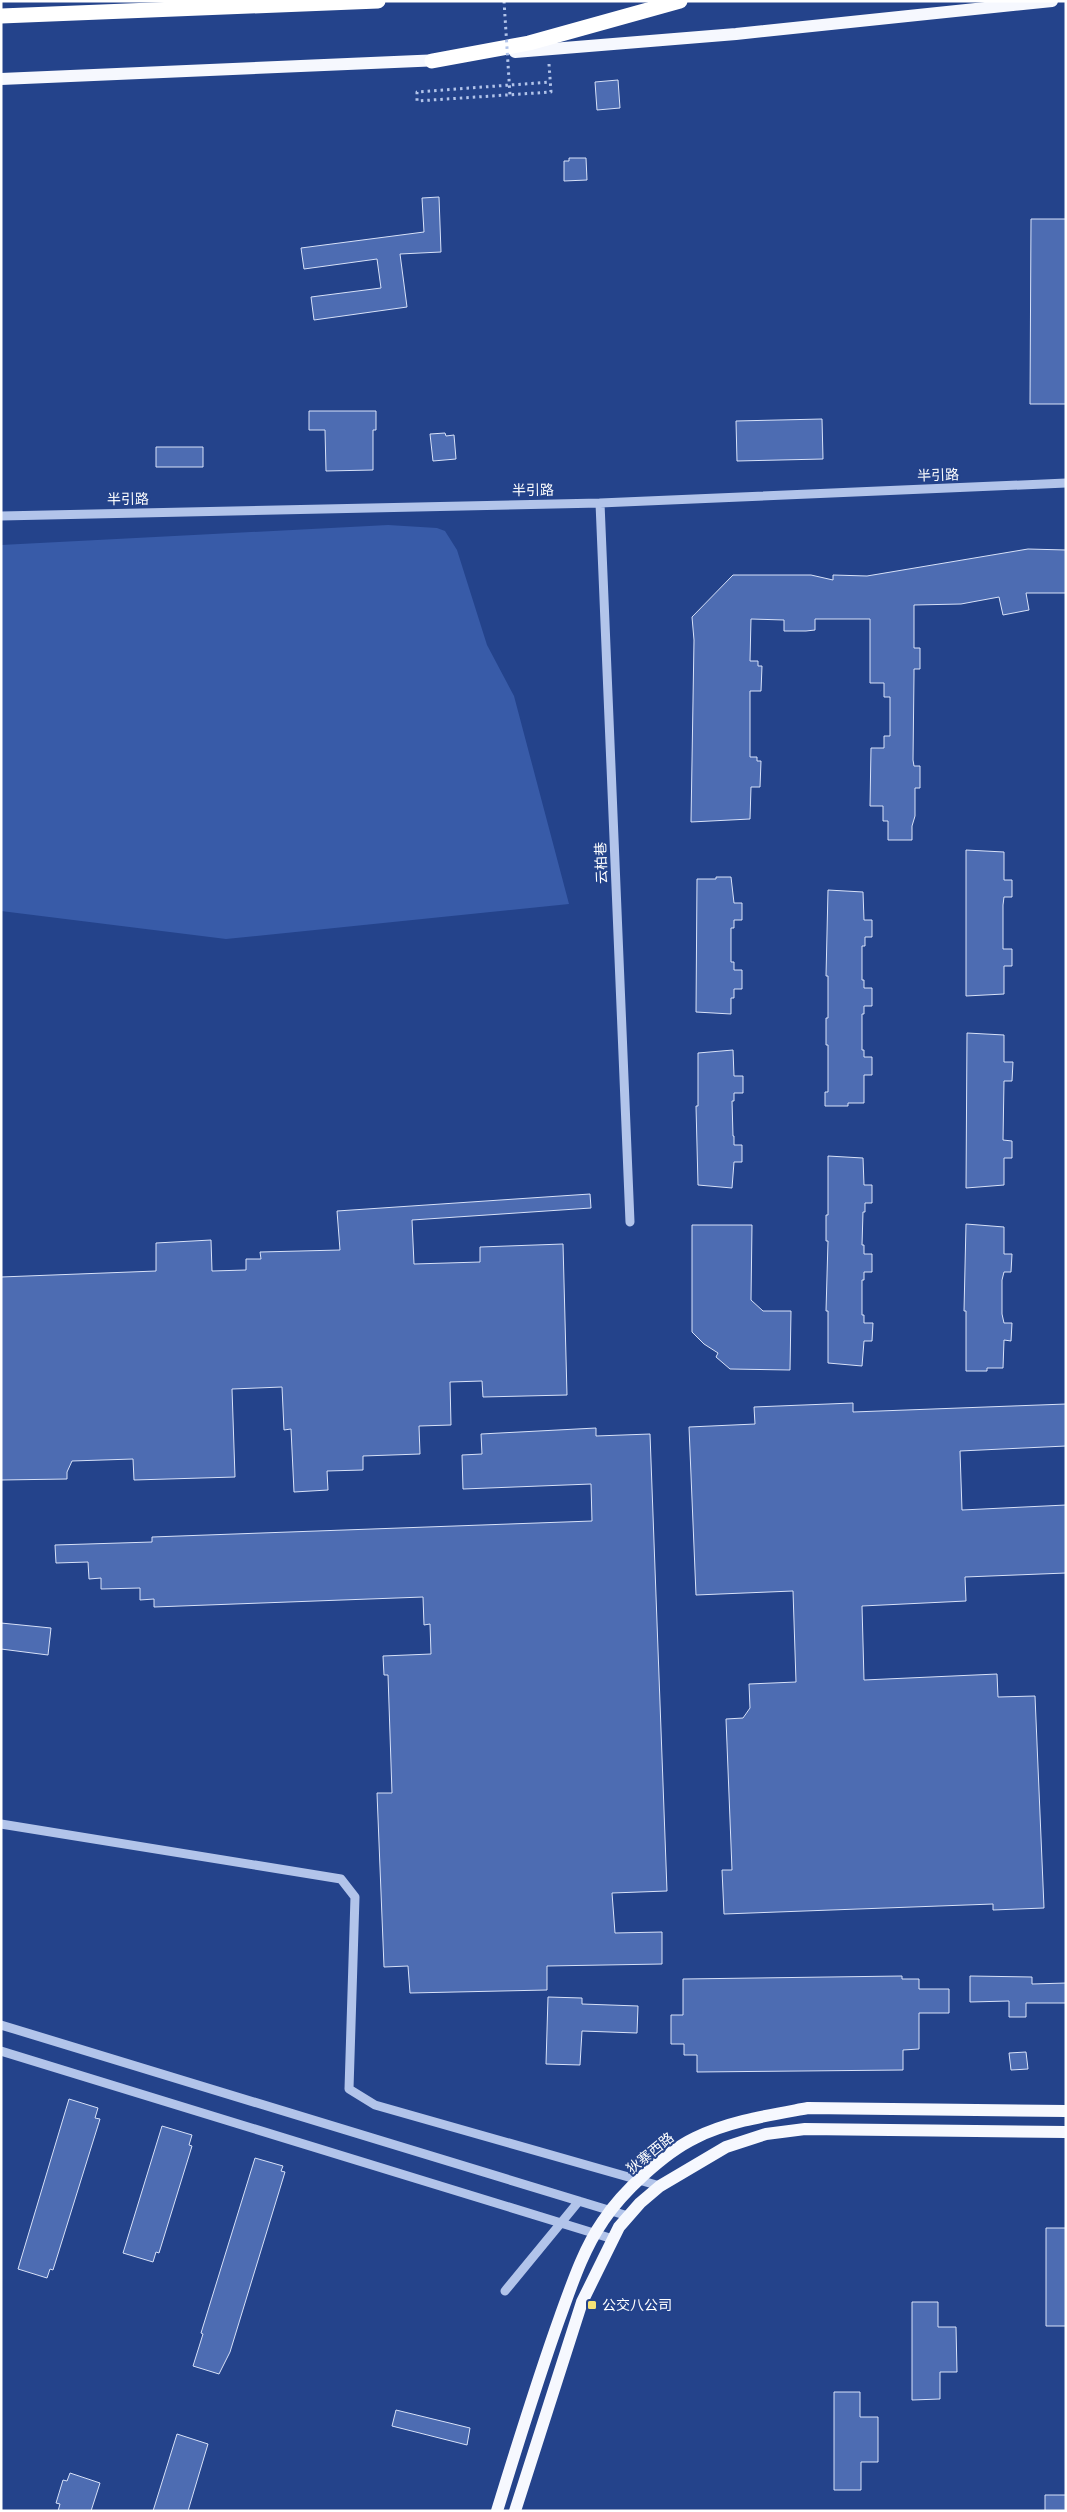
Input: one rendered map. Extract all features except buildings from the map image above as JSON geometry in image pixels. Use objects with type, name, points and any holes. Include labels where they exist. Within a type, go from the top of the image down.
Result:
[{"type":"highway","points":[[1,16],[378,1]]},
{"type":"highway","points":[[432,61],[529,43],[680,1]]},
{"type":"main road","points":[[1,79],[432,61],[548,48],[736,34],[1052,1]]},
{"type":"main road","name":"狄寨西路","points":[[497,2511],[541,2368],[584,2253],[610,2211],[623,2195],[667,2156],[694,2138],[738,2123],[808,2108],[1066,2111]]},
{"type":"main road","points":[[515,2511],[582,2302],[613,2238],[628,2216],[660,2186],[726,2147],[766,2134],[805,2129],[1066,2132]]},
{"type":"street","name":"半引路","points":[[1,516],[600,503],[1066,483]]},
{"type":"street","name":"云柏巷","points":[[600,503],[630,1222]]},
{"type":"street","points":[[1,1824],[341,1879],[355,1897],[349,2089],[374,2105],[660,2186]]},
{"type":"street","points":[[1,2025],[628,2216]]},
{"type":"street","points":[[1,2051],[613,2238]]},
{"type":"street","points":[[505,2291],[579,2201]]},
{"type":"path","points":[[504,1],[510,95]]},
{"type":"path","points":[[548,48],[551,92],[418,101],[418,92],[550,82]]},
{"type":"shaded area","points":[[388,525],[437,528],[445,531],[457,550],[487,645],[514,696],[569,904],[226,939],[1,911],[1,545]]},
{"type":"place","name":"公交八公司","points":[[592,2305]]}]
